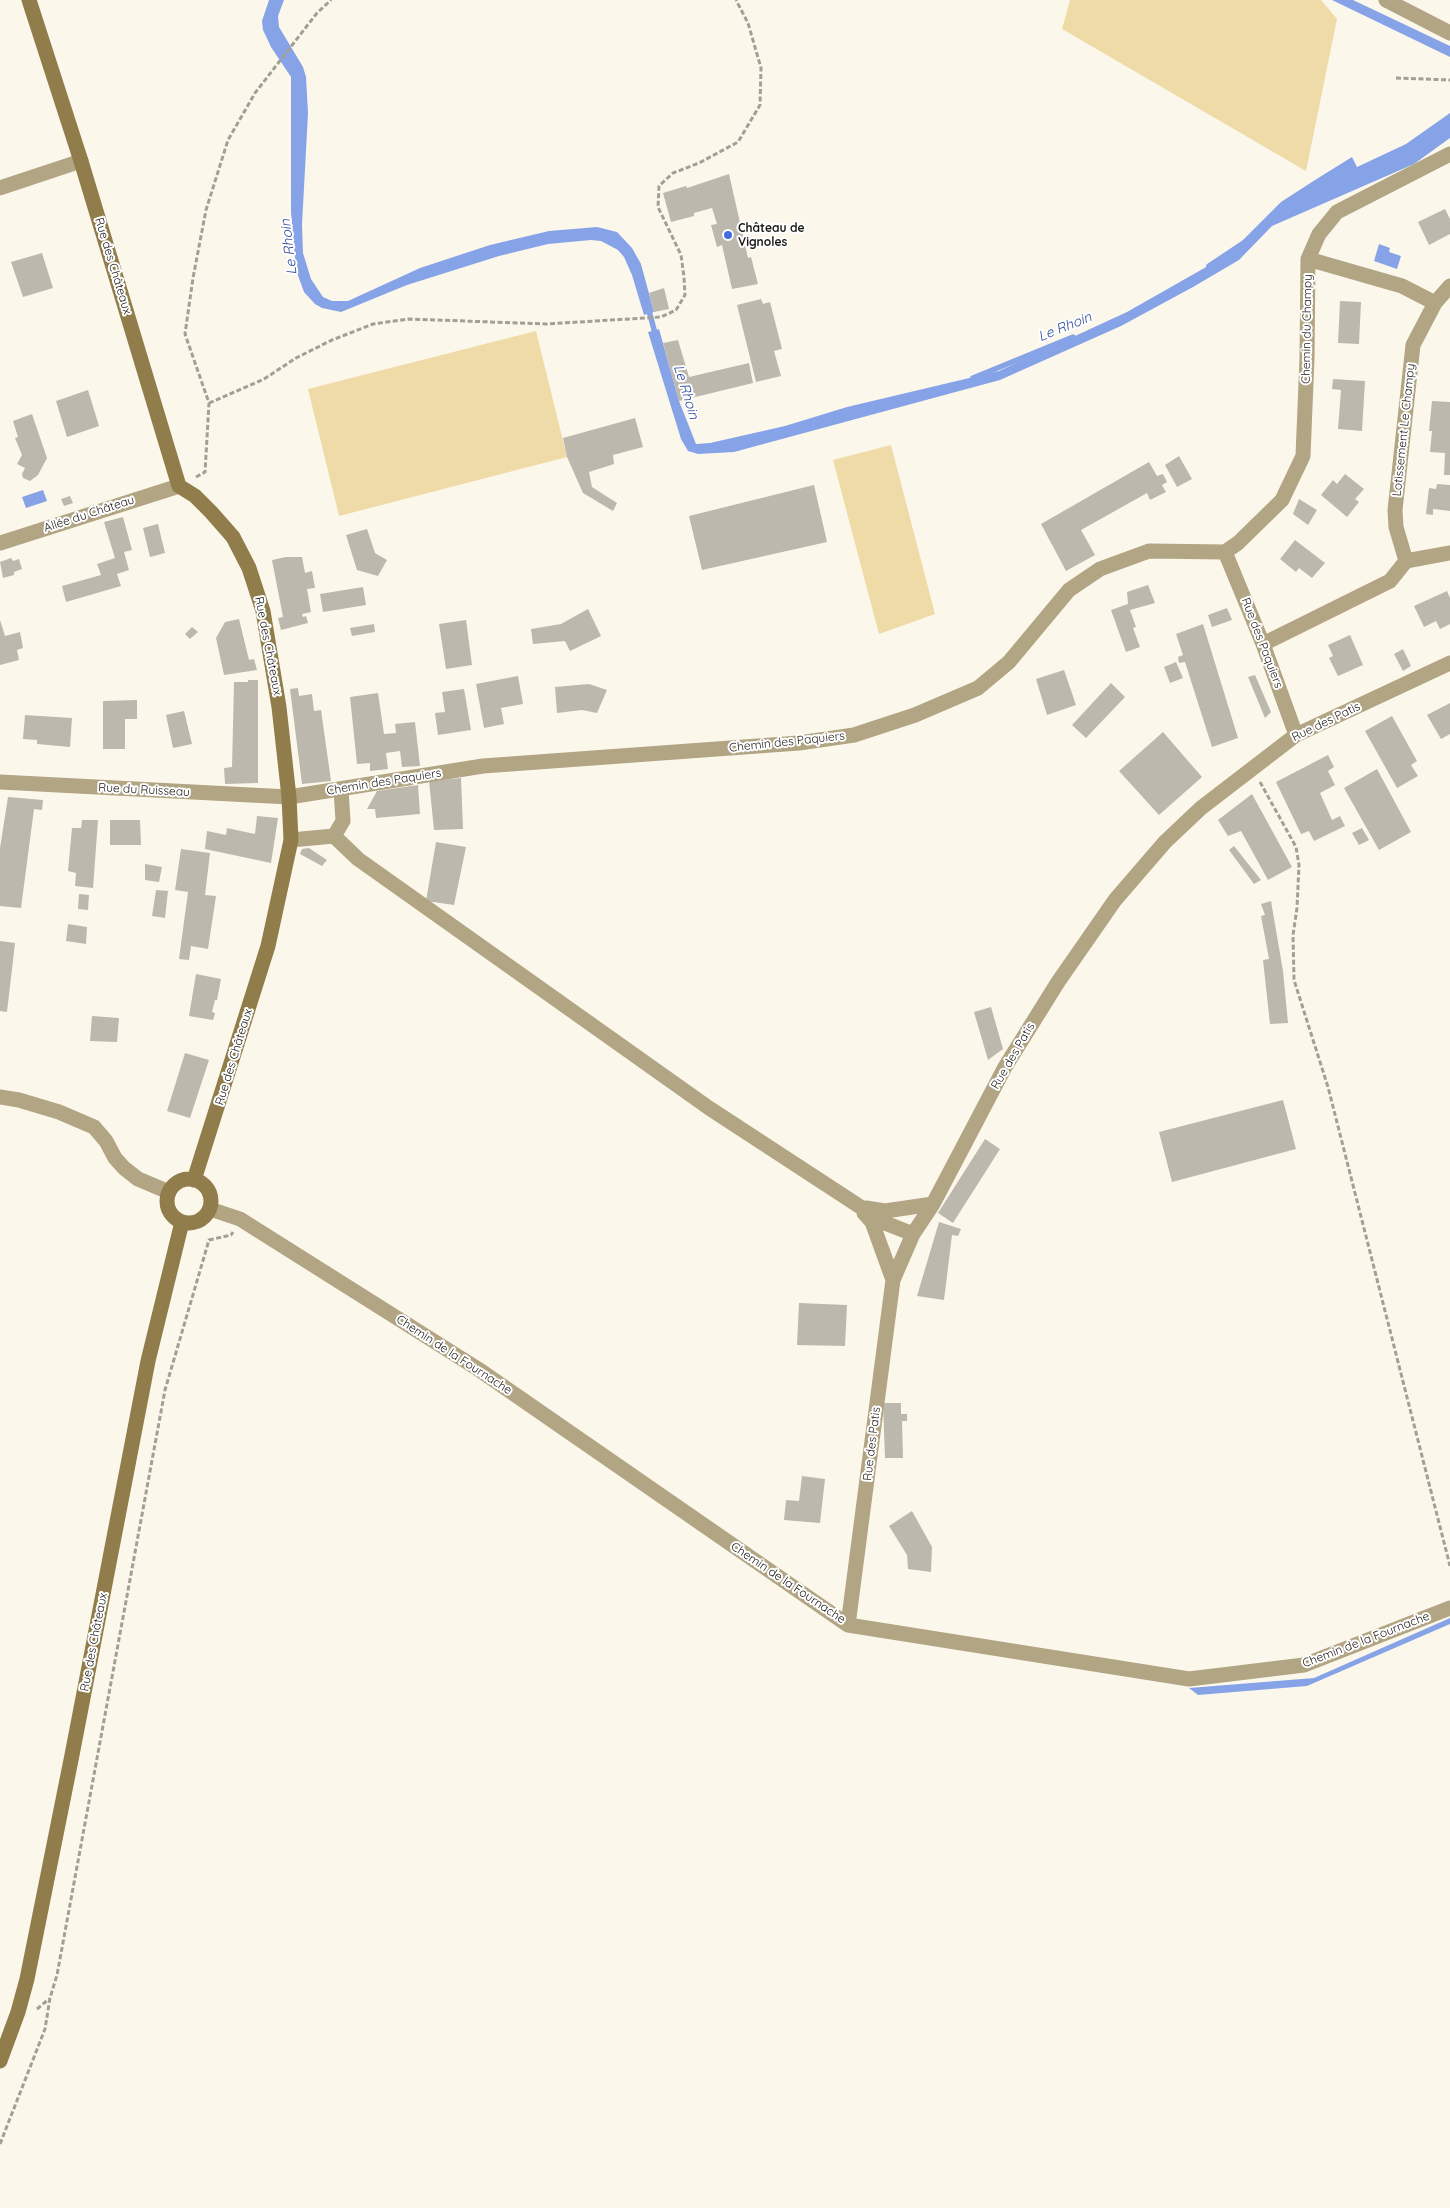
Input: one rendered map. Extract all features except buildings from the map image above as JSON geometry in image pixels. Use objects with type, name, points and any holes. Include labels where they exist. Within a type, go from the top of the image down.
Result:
[{"type":"street","name":"Rue des Châteaux","points":[[29,0],[81,161],[178,486],[195,496],[232,537],[255,584],[263,611],[279,707],[289,797],[291,840],[268,946],[239,1043],[194,1180]]},
{"type":"street","points":[[1386,0],[1450,33]]},
{"type":"street","name":"Chemin du Champy","points":[[1225,552],[1238,543],[1282,500],[1303,456],[1308,358],[1308,258],[1320,234],[1338,212],[1450,154]]},
{"type":"street","points":[[0,188],[81,161]]},
{"type":"street","points":[[1308,258],[1402,286],[1435,303]]},
{"type":"street","name":"Lotissement Le Champy","points":[[1406,561],[1396,527],[1395,510],[1413,345],[1435,303],[1450,286]]},
{"type":"street","name":"Allée du Château","points":[[0,542],[178,486]]},
{"type":"street","name":"Chemin des Paquiers","points":[[289,797],[483,766],[799,743],[854,735],[915,714],[978,688],[1009,662],[1069,590],[1100,569],[1149,551],[1225,552]]},
{"type":"street","name":"Rue des Paquiers","points":[[1225,552],[1263,644],[1296,735]]},
{"type":"street","points":[[1263,644],[1390,581],[1406,561],[1450,553]]},
{"type":"street","name":"Rue des Patis","points":[[848,1625],[893,1280],[913,1234],[933,1204],[1005,1068],[1058,982],[1115,900],[1165,842],[1201,808],[1296,735],[1450,663]]},
{"type":"street","name":"Rue du Ruisseau","points":[[0,782],[289,797]]},
{"type":"street","points":[[334,836],[343,821],[341,789]]},
{"type":"street","points":[[291,840],[334,836],[358,859],[701,1103],[859,1207],[885,1223],[913,1234]]},
{"type":"street","points":[[0,1097],[19,1100],[59,1112],[94,1127],[124,1168],[138,1179],[169,1192]]},
{"type":"street","points":[[194,1180],[207,1188],[210,1194],[210,1209],[201,1220],[182,1222],[171,1213],[167,1199],[169,1192],[180,1182],[194,1180]]},
{"type":"street","points":[[859,1207],[885,1211],[933,1204]]},
{"type":"street","points":[[859,1207],[872,1222],[893,1280]]},
{"type":"street","name":"Chemin de la Fournache","points":[[210,1209],[240,1219],[478,1369],[848,1625],[1189,1679],[1304,1665],[1450,1608]]},
{"type":"street","name":"Rue des Châteaux","points":[[0,2061],[18,2012],[26,1978],[72,1755],[148,1361],[182,1222]]},
{"type":"path","points":[[178,486],[205,472],[209,403],[185,334],[206,210],[228,140],[255,93],[317,13],[331,0]]},
{"type":"path","points":[[209,403],[264,379],[296,358],[332,340],[373,324],[409,318],[546,324],[662,317],[676,310],[685,295],[681,255],[658,207],[659,186],[673,173],[699,163],[738,142],[760,105],[761,68],[748,23],[736,0]]},
{"type":"path","points":[[1396,78],[1450,80]]},
{"type":"path","points":[[1252,768],[1296,846],[1299,865],[1292,935],[1294,980],[1328,1087],[1450,1566]]},
{"type":"path","points":[[0,2144],[45,2029],[50,1998],[57,1974],[165,1390],[209,1240],[232,1235],[240,1219]]},
{"type":"shaded area","points":[[1070,0],[1321,0],[1337,19],[1306,171],[1062,29]]},
{"type":"shaded area","points":[[536,331],[567,457],[339,516],[308,389]]},
{"type":"shaded area","points":[[891,445],[935,614],[879,634],[833,460]]},
{"type":"water","points":[[269,0],[284,0],[278,16],[279,27],[303,67],[306,77],[308,113],[302,225],[303,253],[311,279],[323,297],[332,301],[348,301],[420,268],[490,245],[549,231],[597,227],[617,232],[632,248],[641,264],[654,312],[644,315],[632,275],[624,257],[618,250],[601,241],[591,240],[548,244],[499,256],[407,285],[341,312],[322,308],[315,304],[304,292],[296,270],[291,212],[291,77],[271,47],[263,30],[262,21]]},
{"type":"water","points":[[1332,0],[1353,0],[1450,46],[1450,57]]},
{"type":"water","points":[[1450,113],[1450,138],[1414,164],[1272,226],[1239,260],[1193,287],[1121,326],[1000,380],[734,452],[698,454],[688,451],[681,439],[648,332],[659,329],[679,401],[696,444],[710,443],[785,426],[847,407],[999,371],[1127,312],[1229,254],[1281,202],[1315,180],[1352,157],[1357,167],[1406,144]]},
{"type":"water","points":[[1379,244],[1390,248],[1389,252],[1401,256],[1397,269],[1374,261]]},
{"type":"water","points":[[43,490],[47,501],[26,508],[22,497]]},
{"type":"water","points":[[1450,1618],[1450,1624],[1307,1686],[1198,1695],[1189,1688],[1314,1678]]},
{"type":"waterway","name":"Le Rhoin","points":[[1209,266],[1245,242]]},
{"type":"waterway","name":"Le Rhoin","points":[[648,307],[656,337]]},
{"type":"waterway","name":"Le Rhoin","points":[[973,378],[1073,337]]},
{"type":"place","name":"Château de Vignoles","points":[[728,235]]}]
